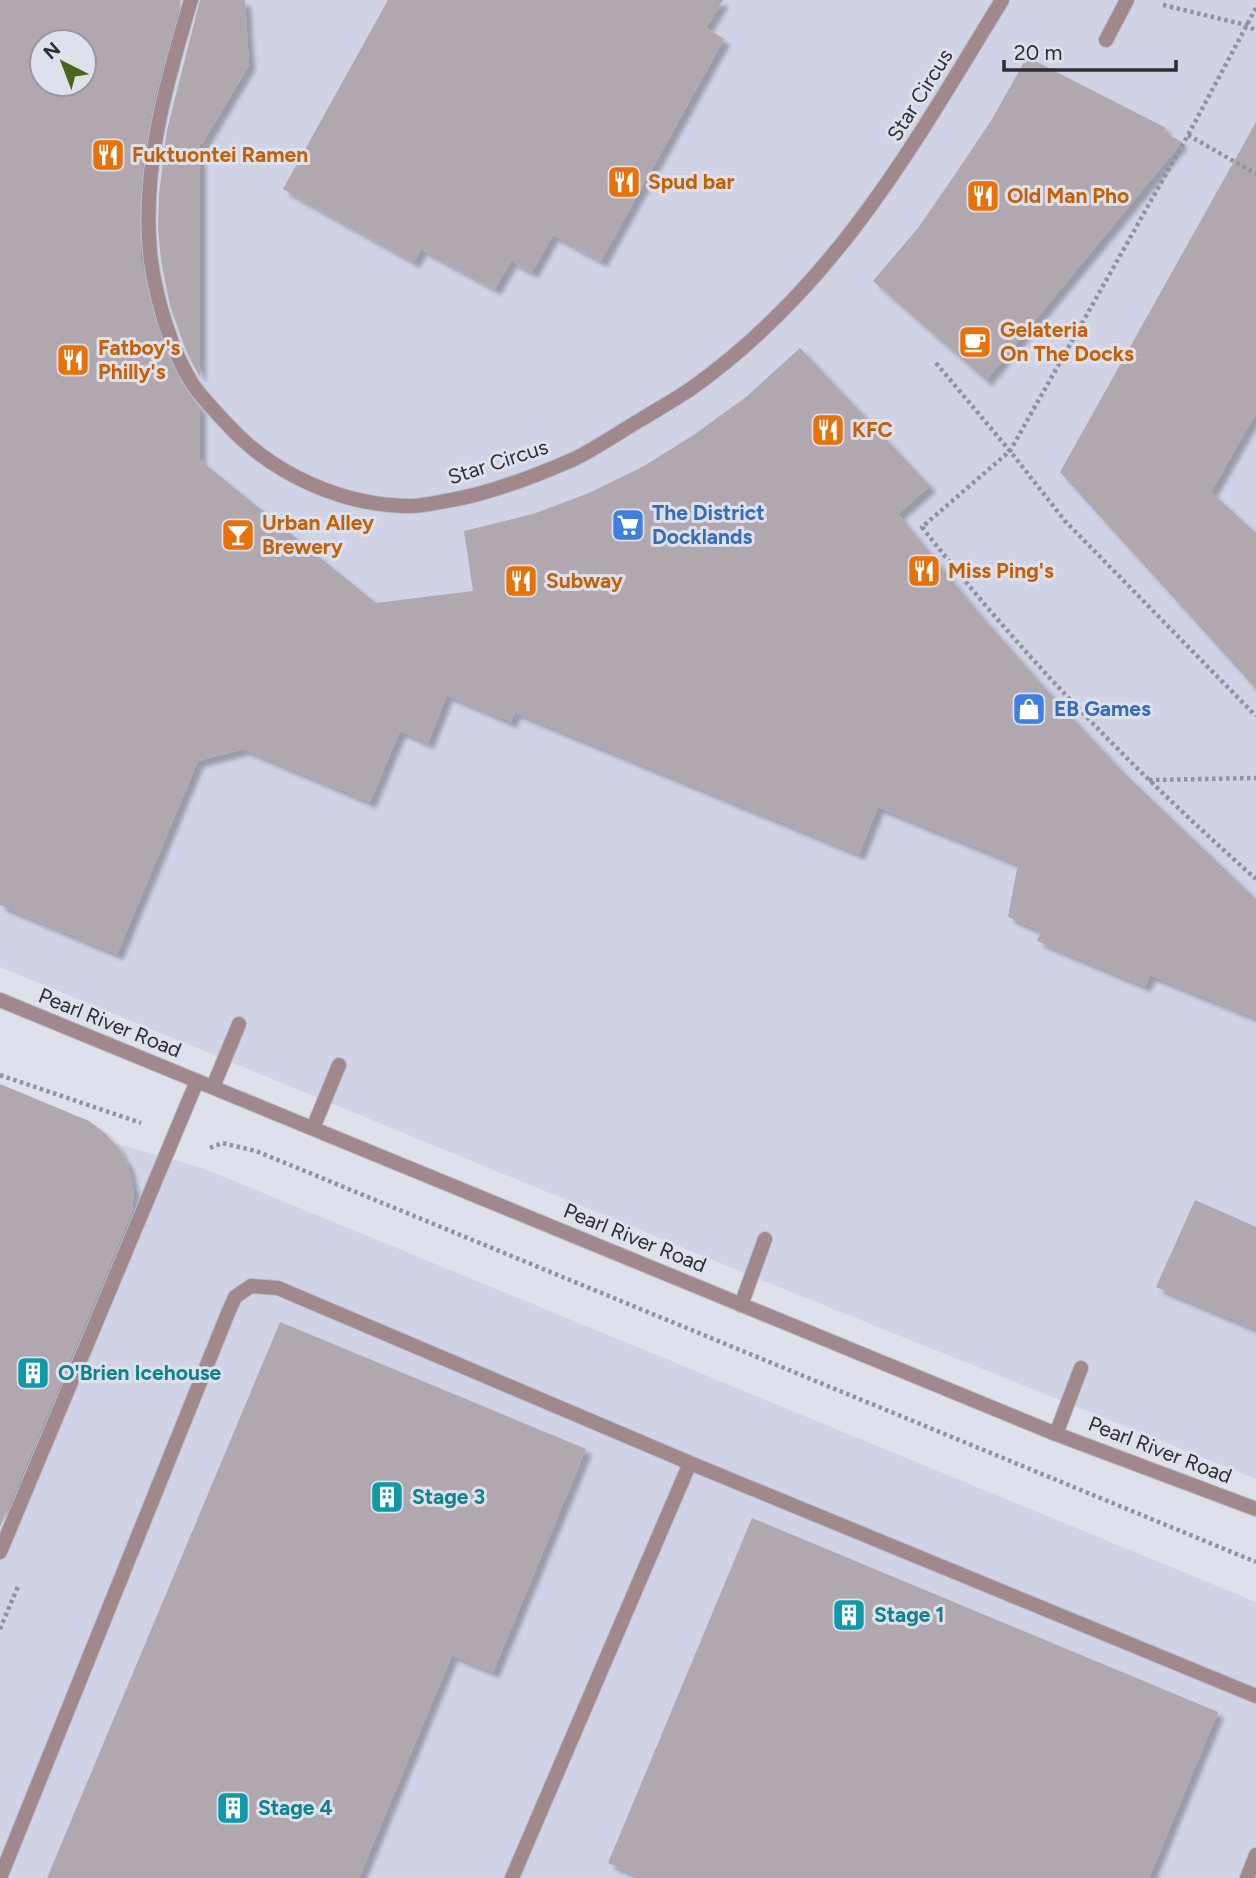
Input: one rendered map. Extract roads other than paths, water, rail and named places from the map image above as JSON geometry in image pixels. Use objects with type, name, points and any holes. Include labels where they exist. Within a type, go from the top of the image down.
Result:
[{"type":"street","name":"Star Circus","points":[[191,0],[165,88],[153,160],[150,209],[151,259],[159,297],[176,352],[195,388],[244,442],[271,460],[308,484],[357,501],[412,507],[473,496],[575,459],[691,389],[749,343],[802,293],[855,228],[904,160],[1002,0]]},
{"type":"street","points":[[1106,40],[1127,0]]},
{"type":"street","name":"Pearl River Road","points":[[0,1000],[1056,1434],[1256,1509]]},
{"type":"street","points":[[213,1087],[239,1024]]},
{"type":"street","points":[[313,1128],[339,1065]]},
{"type":"street","points":[[0,1552],[197,1081]]},
{"type":"street","points":[[741,1304],[765,1239]]},
{"type":"street","points":[[0,1878],[228,1313],[235,1297],[251,1286],[278,1288],[690,1463],[1256,1696]]},
{"type":"street","points":[[1056,1434],[1081,1368]]},
{"type":"street","points":[[512,1878],[690,1463]]},
{"type":"street","points":[[1247,1878],[1256,1855]]},
{"type":"place","name":"Fuktuontei Ramen","points":[[108,155]]},
{"type":"place","name":"Spud bar","points":[[624,182]]},
{"type":"place","name":"Old Man Pho","points":[[983,196]]},
{"type":"place","name":"Gelateria On The Docks","points":[[975,342]]},
{"type":"place","name":"Fatboy's Philly's","points":[[73,360]]},
{"type":"place","name":"KFC","points":[[828,430]]},
{"type":"place","name":"The District Docklands","points":[[628,525]]},
{"type":"place","name":"Urban Alley Brewery","points":[[238,535]]},
{"type":"place","name":"Miss Ping's","points":[[924,571]]},
{"type":"place","name":"Subway","points":[[521,581]]},
{"type":"place","name":"EB Games","points":[[1029,709]]},
{"type":"place","name":"O'Brien Icehouse","points":[[33,1373]]},
{"type":"place","name":"Stage 3","points":[[387,1497]]},
{"type":"place","name":"Stage 1","points":[[849,1615]]},
{"type":"place","name":"Stage 4","points":[[233,1808]]}]
